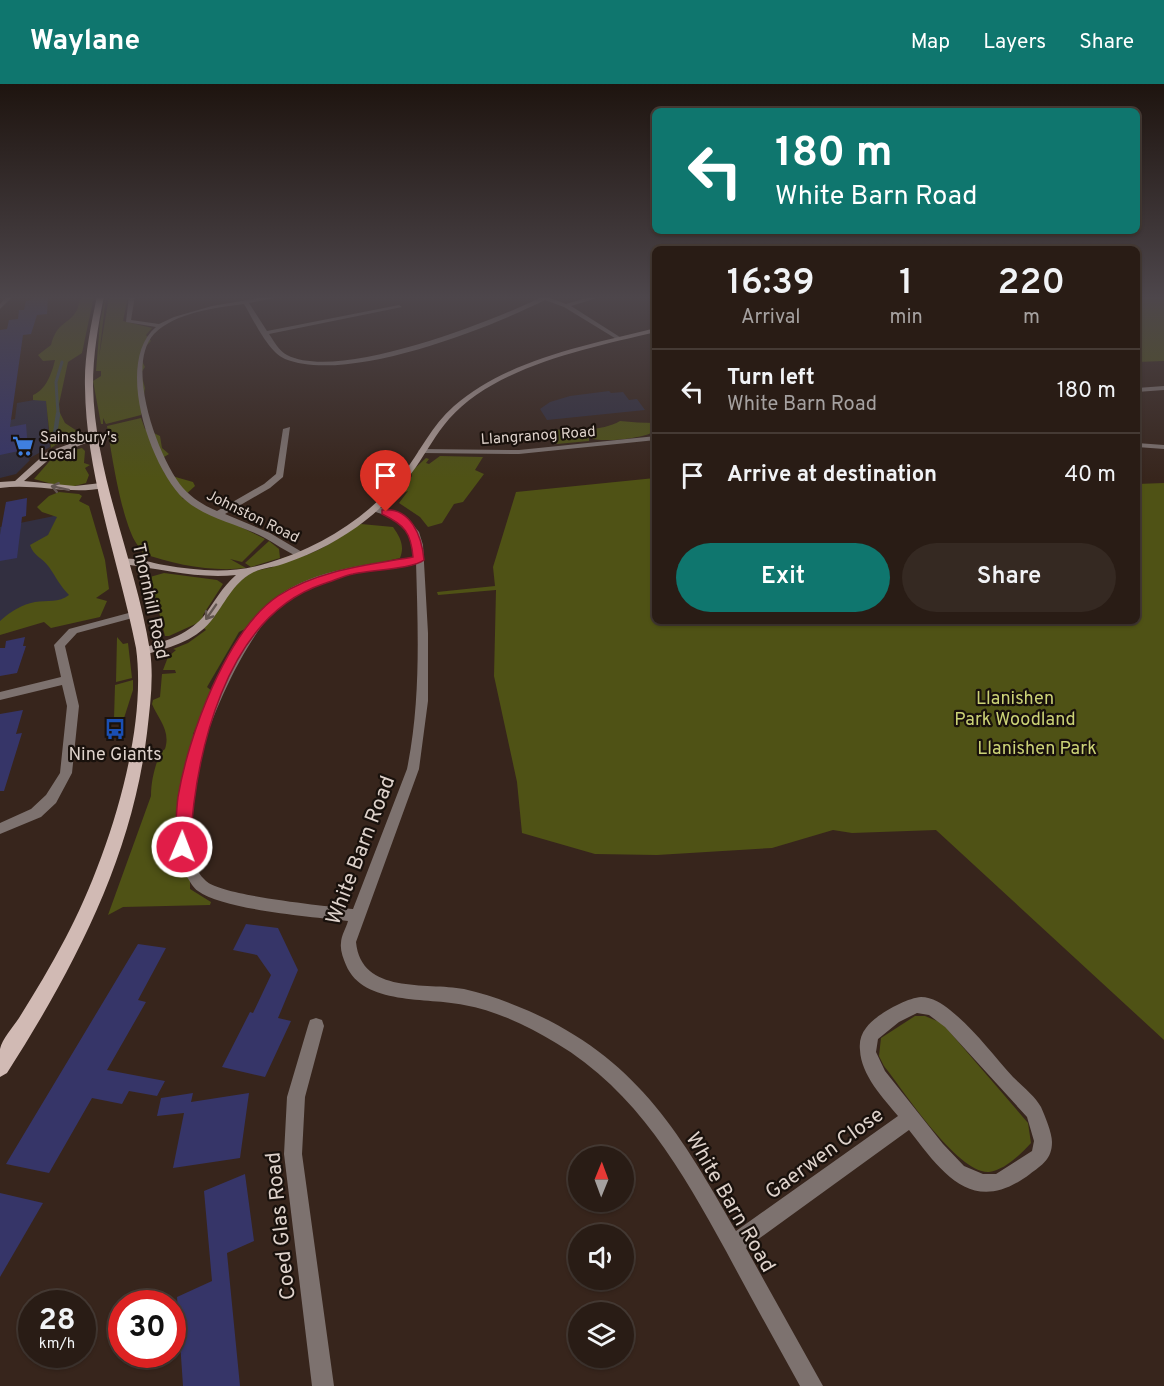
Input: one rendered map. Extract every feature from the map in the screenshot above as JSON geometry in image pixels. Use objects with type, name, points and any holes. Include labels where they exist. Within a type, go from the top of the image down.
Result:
[{"type":"main road","name":"Thornhill Road","points":[[0,1066],[65,958],[113,852],[138,758],[145,677],[143,651],[123,561],[101,486],[92,439],[90,357]]},
{"type":"street","name":"Johnston Road","points":[[142,357],[141,379],[146,415],[163,458],[178,487],[193,502],[271,537],[299,554]]},
{"type":"street","points":[[289,357],[294,360],[318,363],[348,362],[368,357]]},
{"type":"street","points":[[143,651],[193,632],[208,618],[232,582],[250,571],[299,554],[333,538],[376,509],[402,481],[456,408],[482,390],[544,362],[561,357]]},
{"type":"street","points":[[1140,390],[1164,388]]},
{"type":"street","points":[[219,514],[267,486],[280,475],[287,429]]},
{"type":"street","name":"Llangranog Road","points":[[422,451],[509,452],[652,438]]},
{"type":"street","points":[[19,481],[50,454],[92,439]]},
{"type":"street","points":[[1140,446],[1164,447]]},
{"type":"street","points":[[0,484],[19,481],[66,490],[85,490],[101,486]]},
{"type":"street","name":"White Barn Road","points":[[376,509],[407,523],[416,538],[419,560],[423,696],[419,744],[403,796],[348,942],[349,955],[354,969],[366,979],[379,985],[463,997],[508,1010],[554,1032],[603,1065],[631,1089],[655,1117],[694,1177],[812,1386]]},
{"type":"street","points":[[357,916],[228,896],[200,885],[184,864],[182,823],[186,796],[203,726],[213,698],[240,647],[261,616],[287,596],[319,581],[366,568],[419,560]]},
{"type":"street","points":[[123,561],[212,573],[250,571]]},
{"type":"street","points":[[0,829],[36,813],[51,799],[63,780],[72,706],[59,645],[73,631],[136,614]]},
{"type":"street","points":[[0,696],[66,680]]},
{"type":"street","name":"Gaerwen Close","points":[[924,1005],[939,1011],[951,1021],[1034,1112],[1043,1141],[1040,1156],[1009,1178],[995,1183],[981,1183],[966,1177],[952,1166],[911,1118],[872,1065],[868,1051],[869,1038],[874,1029],[911,1006],[924,1005]]},
{"type":"street","name":"Coed Glas Road","points":[[316,1026],[296,1097],[292,1154],[323,1386]]},
{"type":"street","name":"Gaerwen Close","points":[[733,1245],[911,1118]]},
{"type":"shaded area","points":[[609,391],[611,393],[623,392],[629,400],[637,399],[645,410],[547,420],[540,409],[550,402],[570,396]]},
{"type":"shaded area","points":[[46,398],[50,447],[28,459],[30,460],[16,474],[0,478],[0,422],[15,419],[17,403]]},
{"type":"shaded area","points":[[74,512],[82,600],[41,620],[0,633],[0,527]]},
{"type":"green space","points":[[39,357],[76,357],[68,362],[59,404],[65,423],[77,431],[51,448],[46,401],[33,400],[33,395],[45,385],[55,360],[43,361]]},
{"type":"green space","points":[[97,357],[140,357],[145,367],[141,373],[145,388],[141,415],[106,424],[103,418],[103,424],[101,424],[93,381],[101,376],[101,371],[96,371]]},
{"type":"green space","points":[[1140,357],[1164,357],[1164,361],[1140,362]]},
{"type":"green space","points":[[141,418],[145,429],[160,436],[162,448],[169,454],[159,460],[165,474],[193,482],[195,486],[182,498],[265,539],[242,562],[230,559],[246,568],[220,569],[194,566],[142,553],[143,550],[136,543],[124,513],[107,426]]},
{"type":"green space","points":[[620,421],[652,423],[652,433],[622,439],[602,440],[589,437],[589,441],[557,444],[551,434],[554,430],[579,430],[613,425]]},
{"type":"green space","points":[[82,448],[85,451],[84,463],[90,465],[85,468],[89,475],[86,483],[67,488],[34,479],[55,455]]},
{"type":"green space","points":[[440,456],[483,457],[475,470],[484,474],[463,502],[454,504],[442,523],[428,527],[420,517],[399,503],[408,491],[396,496],[412,476],[411,472],[426,458],[429,459],[426,463],[429,464]]},
{"type":"green space","name":"Llanishen Park","points":[[652,478],[652,624],[1140,624],[1140,484],[1164,483],[1164,1040],[936,830],[852,833],[833,830],[772,848],[657,855],[595,854],[522,833],[517,782],[494,676],[496,590],[438,595],[437,592],[495,586],[493,567],[516,492]]},
{"type":"green space","points":[[59,492],[79,494],[82,496],[79,501],[89,506],[105,560],[109,589],[96,598],[107,601],[100,617],[51,628],[44,622],[0,635],[0,621],[16,609],[35,602],[53,601],[69,595],[30,545],[48,535],[57,517],[42,512],[37,507],[49,496]]},
{"type":"green space","points":[[361,524],[393,527],[401,542],[400,558],[329,574],[282,595],[258,614],[260,617],[253,625],[239,632],[207,687],[213,692],[193,734],[202,743],[191,782],[194,794],[187,816],[192,830],[189,843],[175,853],[179,874],[186,875],[190,879],[190,889],[211,902],[210,905],[123,907],[108,915],[151,796],[158,758],[165,749],[165,730],[152,704],[153,700],[160,697],[162,674],[176,673],[175,670],[163,670],[168,657],[176,650],[173,649],[188,643],[206,630],[204,628],[215,616],[230,592],[251,572],[273,567],[283,558],[303,556],[313,552]]},
{"type":"green space","points":[[269,541],[279,549],[280,558],[251,567],[245,563]]},
{"type":"green space","points":[[164,573],[217,580],[223,584],[203,615],[202,621],[169,636],[165,636],[150,577]]},
{"type":"green space","points":[[117,637],[123,644],[128,643],[132,678],[116,682]]},
{"type":"green space","points":[[133,680],[133,690],[124,718],[114,719],[115,685]]},
{"type":"green space","points":[[915,1016],[925,1016],[942,1023],[1028,1123],[1031,1143],[1007,1165],[989,1172],[976,1169],[962,1160],[917,1111],[884,1066],[879,1056],[881,1038]]},
{"type":"building","points":[[0,357],[20,357],[10,427],[26,424],[28,449],[0,455]]},
{"type":"building","points":[[27,498],[26,516],[22,517],[17,558],[0,561],[0,535],[6,502]]},
{"type":"building","points":[[25,637],[23,646],[26,646],[17,673],[0,676],[0,648],[5,648],[6,641]]},
{"type":"building","points":[[23,710],[16,734],[22,733],[4,791],[0,791],[0,714]]},
{"type":"building","points":[[246,924],[278,928],[298,970],[278,1018],[291,1021],[265,1077],[222,1067],[250,1012],[253,1013],[271,975],[257,955],[233,950]]},
{"type":"building","points":[[138,944],[166,948],[138,1000],[146,1002],[107,1070],[165,1081],[157,1096],[129,1091],[122,1104],[92,1098],[49,1173],[6,1164]]},
{"type":"building","points":[[193,1093],[191,1102],[249,1093],[240,1158],[173,1168],[184,1113],[157,1116],[161,1098]]},
{"type":"building","points":[[245,1174],[254,1241],[227,1253],[240,1386],[183,1386],[182,1368],[186,1368],[186,1293],[212,1281],[204,1191]]},
{"type":"building","points":[[0,1193],[43,1203],[0,1277]]},
{"type":"waterway","points":[[58,414],[56,382],[62,362]]},
{"type":"waterway","points":[[54,441],[58,414]]},
{"type":"place","name":"Sainsbury's Local","points":[[23,446]]},
{"type":"place","name":"Nine Giants","points":[[115,729]]},
{"type":"route","points":[[182,847],[182,823],[186,796],[203,726],[213,698],[240,647],[261,616],[282,599],[305,586],[349,572],[419,560],[418,546],[411,527],[386,512]]},
{"type":"park label","name":"Llanishen Park Woodland","points":[[1015,708]]}]
